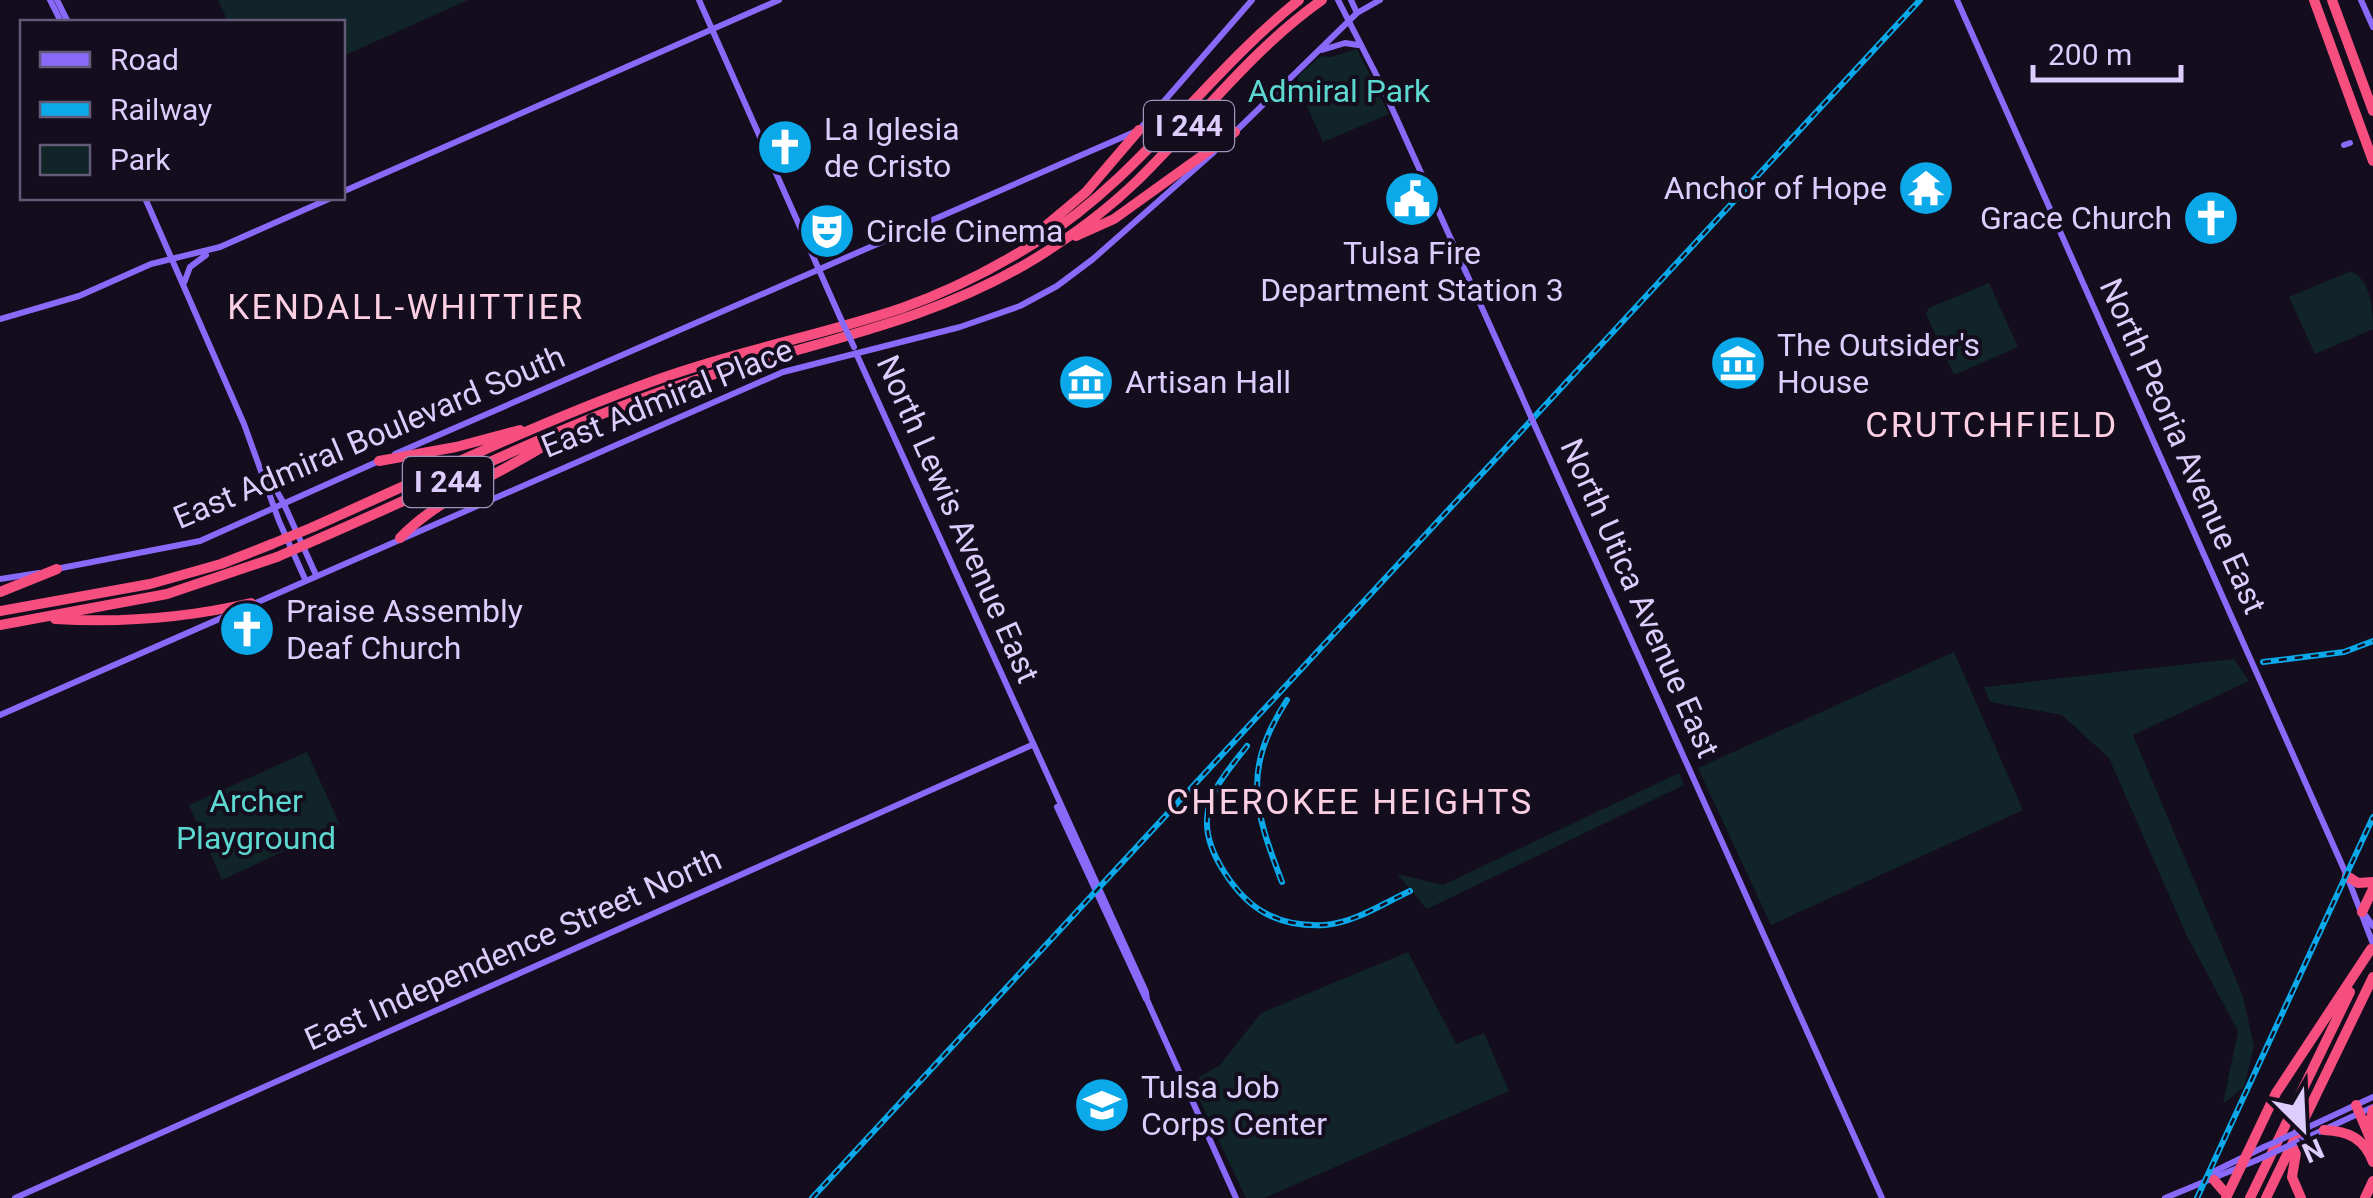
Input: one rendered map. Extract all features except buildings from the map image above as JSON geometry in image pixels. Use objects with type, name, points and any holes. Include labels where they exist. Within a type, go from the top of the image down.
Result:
[{"type":"highway","name":"I 244","points":[[0,611],[168,580],[272,544],[550,424],[698,366],[902,308],[998,265],[1052,232],[1107,190],[1256,37],[1300,0]]},
{"type":"highway","name":"I 244","points":[[0,625],[167,594],[277,557],[579,425],[712,374],[921,314],[991,284],[1053,247],[1134,184],[1267,44],[1322,0]]},
{"type":"highway","points":[[2314,0],[2373,161]]},
{"type":"highway","points":[[2332,0],[2373,111]]},
{"type":"highway","points":[[998,265],[1076,202],[1138,130]]},
{"type":"highway","points":[[1053,247],[1114,219],[1234,132]]},
{"type":"highway","points":[[378,461],[550,424]]},
{"type":"highway","points":[[400,538],[456,497],[579,425]]},
{"type":"highway","points":[[0,592],[56,569]]},
{"type":"highway","points":[[34,617],[94,621],[168,618],[251,603]]},
{"type":"highway","points":[[2346,876],[2373,886],[2362,912]]},
{"type":"highway","points":[[2227,1197],[2276,1092],[2372,946]]},
{"type":"highway","points":[[2250,1198],[2372,946]]},
{"type":"highway","points":[[2301,1198],[2292,1171],[2373,977]]},
{"type":"highway","points":[[2368,1132],[2373,1108]]},
{"type":"highway","points":[[2357,1109],[2373,1144]]},
{"type":"highway","points":[[2314,1125],[2356,1137],[2373,1162]]},
{"type":"highway","points":[[2266,1198],[2314,1125]]},
{"type":"highway","points":[[2210,1180],[2224,1187],[2227,1197]]},
{"type":"highway","points":[[2364,1198],[2373,1180]]},
{"type":"main road","name":"North Lewis Avenue East","points":[[699,0],[1236,1198]]},
{"type":"main road","points":[[345,191],[780,0]]},
{"type":"main road","name":"East Admiral Boulevard South","points":[[0,580],[184,546],[1138,130],[1252,0]]},
{"type":"main road","name":"North Utica Avenue East","points":[[1338,0],[1382,84],[1882,1198]]},
{"type":"main road","points":[[1348,22],[1380,0]]},
{"type":"main road","name":"North Peoria Avenue East","points":[[1957,0],[2371,927],[2372,946]]},
{"type":"main road","points":[[2360,0],[2373,27]]},
{"type":"main road","points":[[1352,1],[1357,13]]},
{"type":"main road","name":"East Admiral Place","points":[[0,715],[783,372],[855,350],[981,321],[1048,291],[1093,260],[1348,22]]},
{"type":"main road","points":[[1318,51],[1345,43],[1359,45]]},
{"type":"main road","points":[[146,200],[306,579]]},
{"type":"main road","points":[[184,287],[195,261],[326,200]]},
{"type":"main road","points":[[0,319],[79,296],[148,265],[220,247]]},
{"type":"main road","points":[[260,464],[283,502],[316,575]]},
{"type":"main road","name":"East Independence Street North","points":[[15,1198],[1032,746]]},
{"type":"main road","points":[[2242,1162],[2264,1147],[2357,1109],[2373,1097]]},
{"type":"main road","points":[[2357,1109],[2373,1108]]},
{"type":"main road","points":[[2165,1198],[2210,1180],[2211,1173],[2257,1160],[2308,1136],[2314,1125]]},
{"type":"green space","points":[[218,0],[468,0],[345,55],[345,20],[227,20]]},
{"type":"green space","name":"Admiral Park","points":[[1357,49],[1389,114],[1323,142],[1297,84],[1299,75],[1321,56]]},
{"type":"green space","points":[[2351,271],[2367,288],[2373,329],[2315,354],[2289,297]]},
{"type":"green space","points":[[1989,283],[2018,347],[1954,375],[1926,314],[1929,308]]},
{"type":"green space","points":[[1954,652],[2023,810],[1771,925],[1698,768]]},
{"type":"green space","points":[[2234,659],[2249,681],[2133,735],[2243,996],[2254,1047],[2244,1087],[2223,1104],[2238,1031],[2187,936],[2109,758],[2062,715],[1990,702],[1984,687]]},
{"type":"green space","name":"Archer Playground","points":[[307,752],[340,825],[222,880],[189,805]]},
{"type":"green space","points":[[1679,773],[1684,785],[1427,909],[1397,874],[1443,885]]},
{"type":"green space","points":[[1408,952],[1456,1044],[1484,1033],[1509,1091],[1264,1198],[1246,1198],[1191,1082],[1220,1065],[1261,1013]]},
{"type":"railway","points":[[812,1198],[1920,0]]},
{"type":"railway","points":[[2263,662],[2344,652],[2373,641]]},
{"type":"railway","points":[[1282,882],[1259,811],[1257,790],[1263,748],[1287,700]]},
{"type":"railway","points":[[1247,746],[1216,789],[1207,819],[1217,859],[1254,906],[1287,921],[1325,925],[1358,917],[1410,891]]},
{"type":"railway","points":[[2197,1198],[2373,817]]},
{"type":"place","name":"La Iglesia de Cristo","points":[[785,147]]},
{"type":"place","name":"Anchor of Hope","points":[[1926,188]]},
{"type":"place","name":"Tulsa Fire Department Station 3","points":[[1412,199]]},
{"type":"place","name":"Grace Church","points":[[2211,218]]},
{"type":"place","name":"Circle Cinema","points":[[827,231]]},
{"type":"place","name":"The Outsider's House","points":[[1738,363]]},
{"type":"place","name":"Artisan Hall","points":[[1086,382]]},
{"type":"place","name":"Praise Assembly Deaf Church","points":[[247,629]]},
{"type":"place","name":"Tulsa Job Corps Center","points":[[1102,1105]]},
{"type":"district","name":"KENDALL-WHITTIER","points":[[406,307]]},
{"type":"district","name":"CRUTCHFIELD","points":[[1992,425]]},
{"type":"district","name":"CHEROKEE HEIGHTS","points":[[1350,802]]}]
